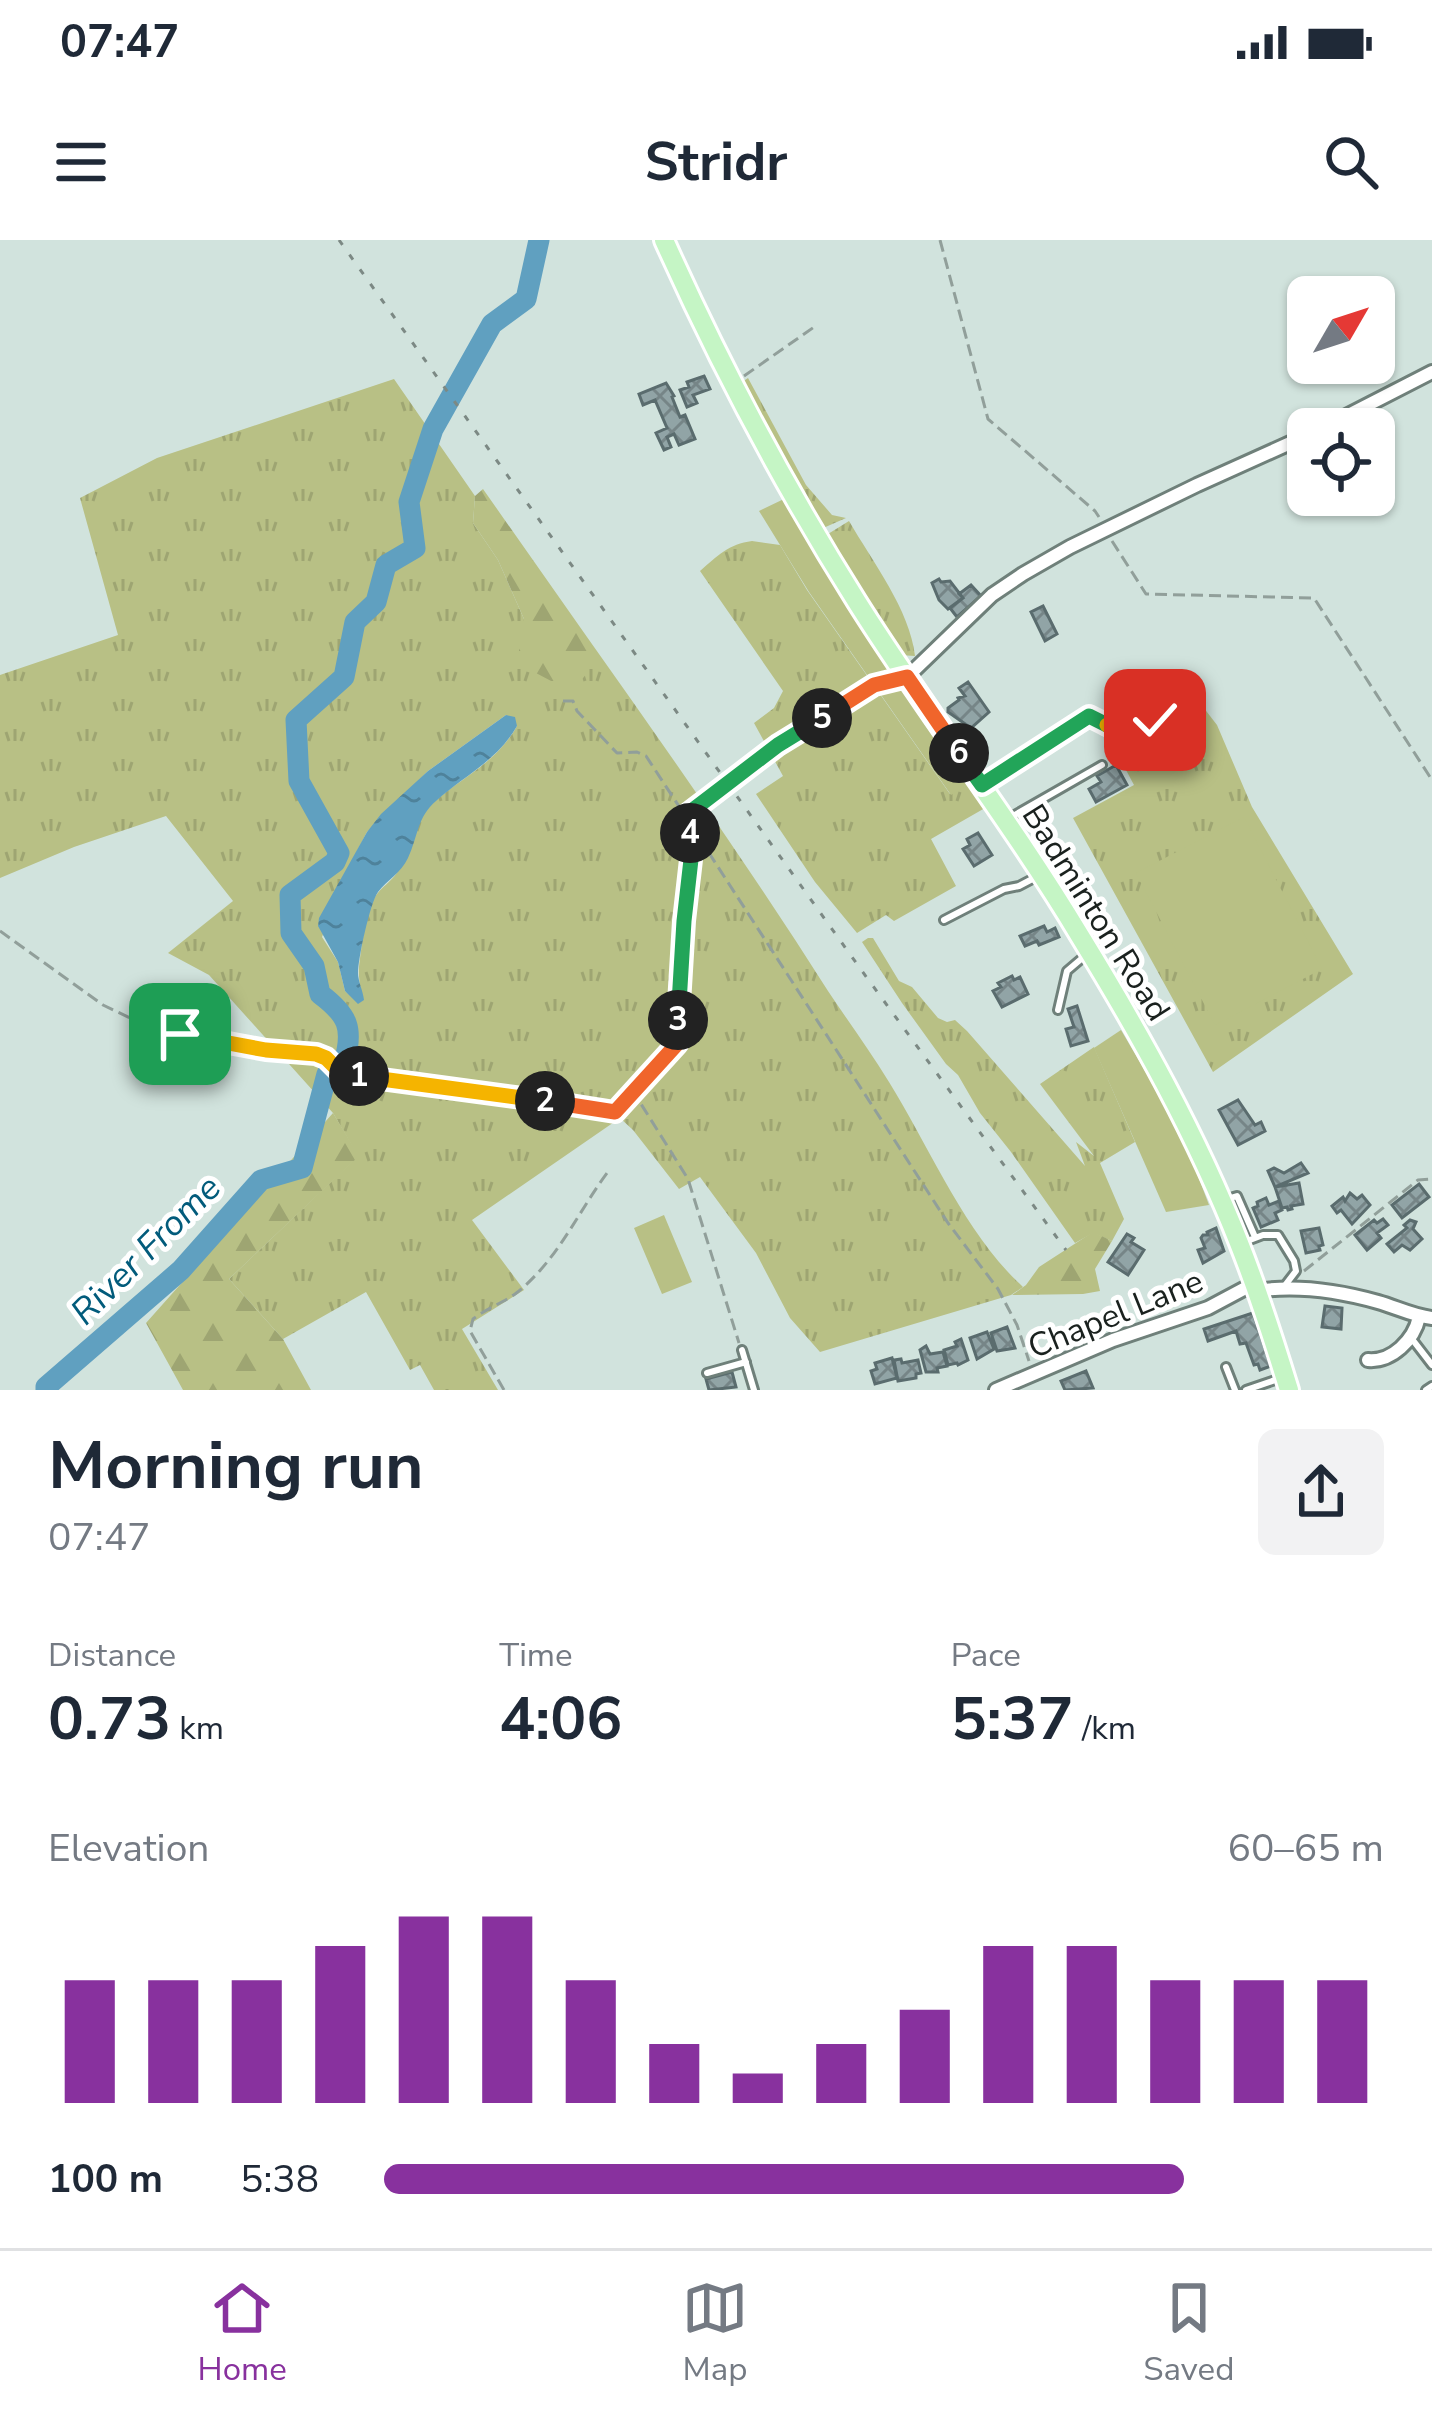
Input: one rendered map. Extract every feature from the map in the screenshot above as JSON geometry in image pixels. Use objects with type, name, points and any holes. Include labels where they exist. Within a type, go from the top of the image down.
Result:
[{"type":"main road","name":"Badminton Road","points":[[664,240],[711,345],[810,525],[1041,874],[1144,1047],[1221,1202],[1247,1241],[1254,1287],[1287,1383]]},
{"type":"street","points":[[1362,408],[1432,372]]},
{"type":"street","points":[[907,677],[992,595],[1070,547],[1287,444]]},
{"type":"street","points":[[1254,1287],[1344,1294],[1426,1317],[1388,1358],[1368,1360]]},
{"type":"street","name":"Chapel Lane","points":[[996,1390],[1254,1287]]},
{"type":"lane","points":[[982,785],[1089,716],[1125,734],[1155,720]]},
{"type":"lane","points":[[1006,820],[1102,765]]},
{"type":"lane","points":[[944,920],[1041,874]]},
{"type":"lane","points":[[1058,1010],[1067,971],[1090,952]]},
{"type":"lane","points":[[1247,1241],[1271,1233],[1285,1244],[1296,1271],[1283,1288]]},
{"type":"lane","points":[[1410,1337],[1432,1365]]},
{"type":"lane","points":[[742,1350],[754,1390]]},
{"type":"lane","points":[[707,1373],[746,1362]]},
{"type":"lane","points":[[1226,1367],[1234,1390]]},
{"type":"lane","points":[[1246,1390],[1287,1383]]},
{"type":"path","points":[[940,240],[988,419],[1096,511],[1146,594],[1314,598],[1432,780]]},
{"type":"path","points":[[732,382],[817,325]]},
{"type":"path","points":[[685,816],[778,745],[874,685],[907,677]]},
{"type":"path","points":[[563,701],[573,701],[617,753],[646,756],[948,1222],[998,1289],[1034,1374]]},
{"type":"path","points":[[0,932],[103,1005],[151,1028],[266,1050],[316,1054],[339,1071],[615,1112],[677,1044],[693,842],[685,816]]},
{"type":"path","points":[[638,1087],[641,1104],[688,1179],[742,1350]]},
{"type":"path","points":[[504,1390],[470,1331],[473,1319],[515,1294],[560,1247],[610,1169]]},
{"type":"path","points":[[1283,1288],[1418,1180],[1432,1179]]},
{"type":"green space","points":[[748,378],[806,485],[832,515],[846,518],[821,529],[739,384]]},
{"type":"green space","points":[[394,379],[475,496],[473,523],[498,560],[524,619],[587,673],[587,637],[874,1059],[983,1242],[1023,1287],[1011,1295],[820,1352],[790,1318],[756,1253],[700,1177],[679,1189],[620,1118],[472,1220],[524,1290],[462,1329],[498,1390],[434,1390],[420,1365],[410,1370],[366,1292],[283,1339],[229,1279],[358,1156],[333,1113],[209,975],[168,953],[233,901],[166,816],[0,878],[0,675],[118,635],[80,498],[157,458]],"holes":[[[506,715],[517,726],[490,759],[428,808],[397,872],[375,897],[362,943],[359,1003],[345,991],[338,962],[322,937],[367,832],[428,771]]]},
{"type":"green space","points":[[483,489],[587,637],[587,673],[572,692],[517,663],[524,619],[498,560],[473,523],[475,496]]},
{"type":"green space","points":[[786,498],[972,782],[951,795],[809,592],[759,511]]},
{"type":"green space","points":[[849,521],[898,604],[915,656],[899,655],[827,537]]},
{"type":"green space","points":[[752,541],[780,545],[950,794],[972,782],[985,808],[931,839],[956,886],[894,921],[886,915],[857,933],[815,882],[756,794],[783,776],[754,723],[774,708],[783,691],[700,571],[730,548]]},
{"type":"green space","points":[[1183,681],[1217,725],[1252,807],[1353,974],[1213,1072],[1073,818],[1134,785],[1101,723]]},
{"type":"green space","points":[[1244,817],[1322,969],[1215,1025],[1136,873]]},
{"type":"green space","points":[[873,938],[899,981],[912,987],[938,1018],[955,1020],[967,1031],[1085,1166],[1076,1142],[1094,1156],[1040,1084],[1094,1047],[1135,1142],[1100,1163],[1124,1219],[1112,1241],[1093,1233],[1075,1243],[902,1003],[862,942]]},
{"type":"green space","points":[[1121,1030],[1182,1134],[1209,1205],[1166,1212],[1094,1048]]},
{"type":"green space","points":[[333,1113],[359,1156],[229,1279],[283,1339],[311,1390],[183,1390],[146,1323]]},
{"type":"green space","points":[[664,1215],[692,1282],[662,1294],[634,1228]]},
{"type":"green space","points":[[1093,1232],[1112,1241],[1095,1269],[1100,1291],[1012,1295],[1039,1267]]},
{"type":"water","points":[[506,715],[515,717],[517,726],[509,738],[430,807],[405,863],[375,898],[360,956],[358,976],[364,1000],[358,1004],[345,991],[338,962],[318,926],[319,918],[381,814],[428,771]]},
{"type":"building","points":[[704,376],[710,389],[693,395],[697,403],[687,407],[680,390]]},
{"type":"building","points":[[666,383],[695,439],[679,445],[674,434],[667,437],[671,447],[664,450],[656,433],[667,428],[655,400],[643,405],[639,394]]},
{"type":"building","points":[[950,581],[963,598],[948,609],[932,583]]},
{"type":"building","points":[[971,585],[981,596],[957,617],[950,608]]},
{"type":"building","points":[[1043,606],[1057,634],[1045,641],[1031,612]]},
{"type":"building","points":[[968,682],[989,712],[971,728],[948,712],[965,696],[959,688]]},
{"type":"building","points":[[1187,699],[1190,710],[1182,713],[1181,720],[1160,721],[1156,709]]},
{"type":"building","points":[[1116,765],[1127,785],[1096,802],[1089,789],[1101,782],[1097,776]]},
{"type":"building","points":[[978,833],[992,855],[974,866],[963,849],[970,845],[967,839]]},
{"type":"building","points":[[1044,926],[1047,932],[1055,928],[1059,937],[1025,946],[1020,936]]},
{"type":"building","points":[[1012,976],[1014,980],[1020,977],[1028,994],[1002,1007],[993,991]]},
{"type":"building","points":[[1077,1006],[1088,1041],[1071,1046],[1066,1029],[1074,1027],[1068,1009]]},
{"type":"building","points":[[1238,1100],[1255,1125],[1261,1122],[1265,1131],[1238,1145],[1219,1110]]},
{"type":"building","points":[[1301,1163],[1308,1173],[1275,1187],[1268,1171],[1274,1168],[1284,1173]]},
{"type":"building","points":[[1299,1183],[1303,1204],[1282,1208],[1275,1187]]},
{"type":"building","points":[[1419,1184],[1429,1197],[1402,1218],[1392,1205]]},
{"type":"building","points":[[1350,1193],[1357,1199],[1362,1195],[1370,1205],[1352,1224],[1332,1206]]},
{"type":"building","points":[[1266,1198],[1269,1205],[1279,1201],[1282,1210],[1275,1213],[1278,1220],[1261,1227],[1253,1208]]},
{"type":"building","points":[[1383,1219],[1388,1225],[1367,1250],[1355,1235]]},
{"type":"building","points":[[1410,1220],[1416,1222],[1413,1229],[1422,1239],[1410,1250],[1402,1245],[1394,1252],[1387,1244]]},
{"type":"building","points":[[1216,1228],[1224,1251],[1203,1263],[1198,1250],[1205,1248],[1201,1238]]},
{"type":"building","points":[[1319,1228],[1323,1245],[1306,1253],[1301,1231]]},
{"type":"building","points":[[1127,1234],[1144,1250],[1128,1275],[1108,1262]]},
{"type":"building","points":[[1325,1306],[1342,1308],[1341,1329],[1322,1327]]},
{"type":"building","points":[[1253,1313],[1271,1366],[1260,1370],[1236,1331],[1208,1341],[1204,1329]]},
{"type":"building","points":[[1007,1327],[1015,1348],[997,1351],[991,1333]]},
{"type":"building","points":[[987,1332],[994,1349],[977,1359],[970,1338]]},
{"type":"building","points":[[961,1339],[968,1360],[948,1365],[944,1350],[957,1346],[955,1342]]},
{"type":"building","points":[[926,1346],[930,1354],[943,1352],[947,1366],[926,1372],[920,1350]]},
{"type":"building","points":[[892,1358],[897,1378],[875,1384],[871,1371],[877,1369],[875,1363]]},
{"type":"building","points":[[894,1360],[902,1363],[918,1360],[921,1373],[898,1381]]},
{"type":"building","points":[[1086,1371],[1093,1388],[1065,1390],[1061,1381]]},
{"type":"building","points":[[732,1372],[736,1387],[709,1390],[706,1379]]},
{"type":"waterway","name":"River Frome","points":[[46,1390],[181,1270],[261,1180],[302,1168],[327,1074],[344,1063],[348,1031],[343,1016],[320,994],[314,966],[291,933],[290,895],[335,862],[339,853],[299,781],[296,720],[344,677],[355,622],[376,602],[386,565],[415,548],[409,502],[433,429],[492,324],[526,299],[539,240]]},
{"type":"railway","points":[[339,240],[1066,1250]]},
{"type":"route","points":[[180,1034],[316,1054],[352,1075],[615,1112],[677,1044],[693,842],[685,816],[778,745],[874,685],[907,677],[982,785],[1089,716],[1125,734],[1155,720]]}]
